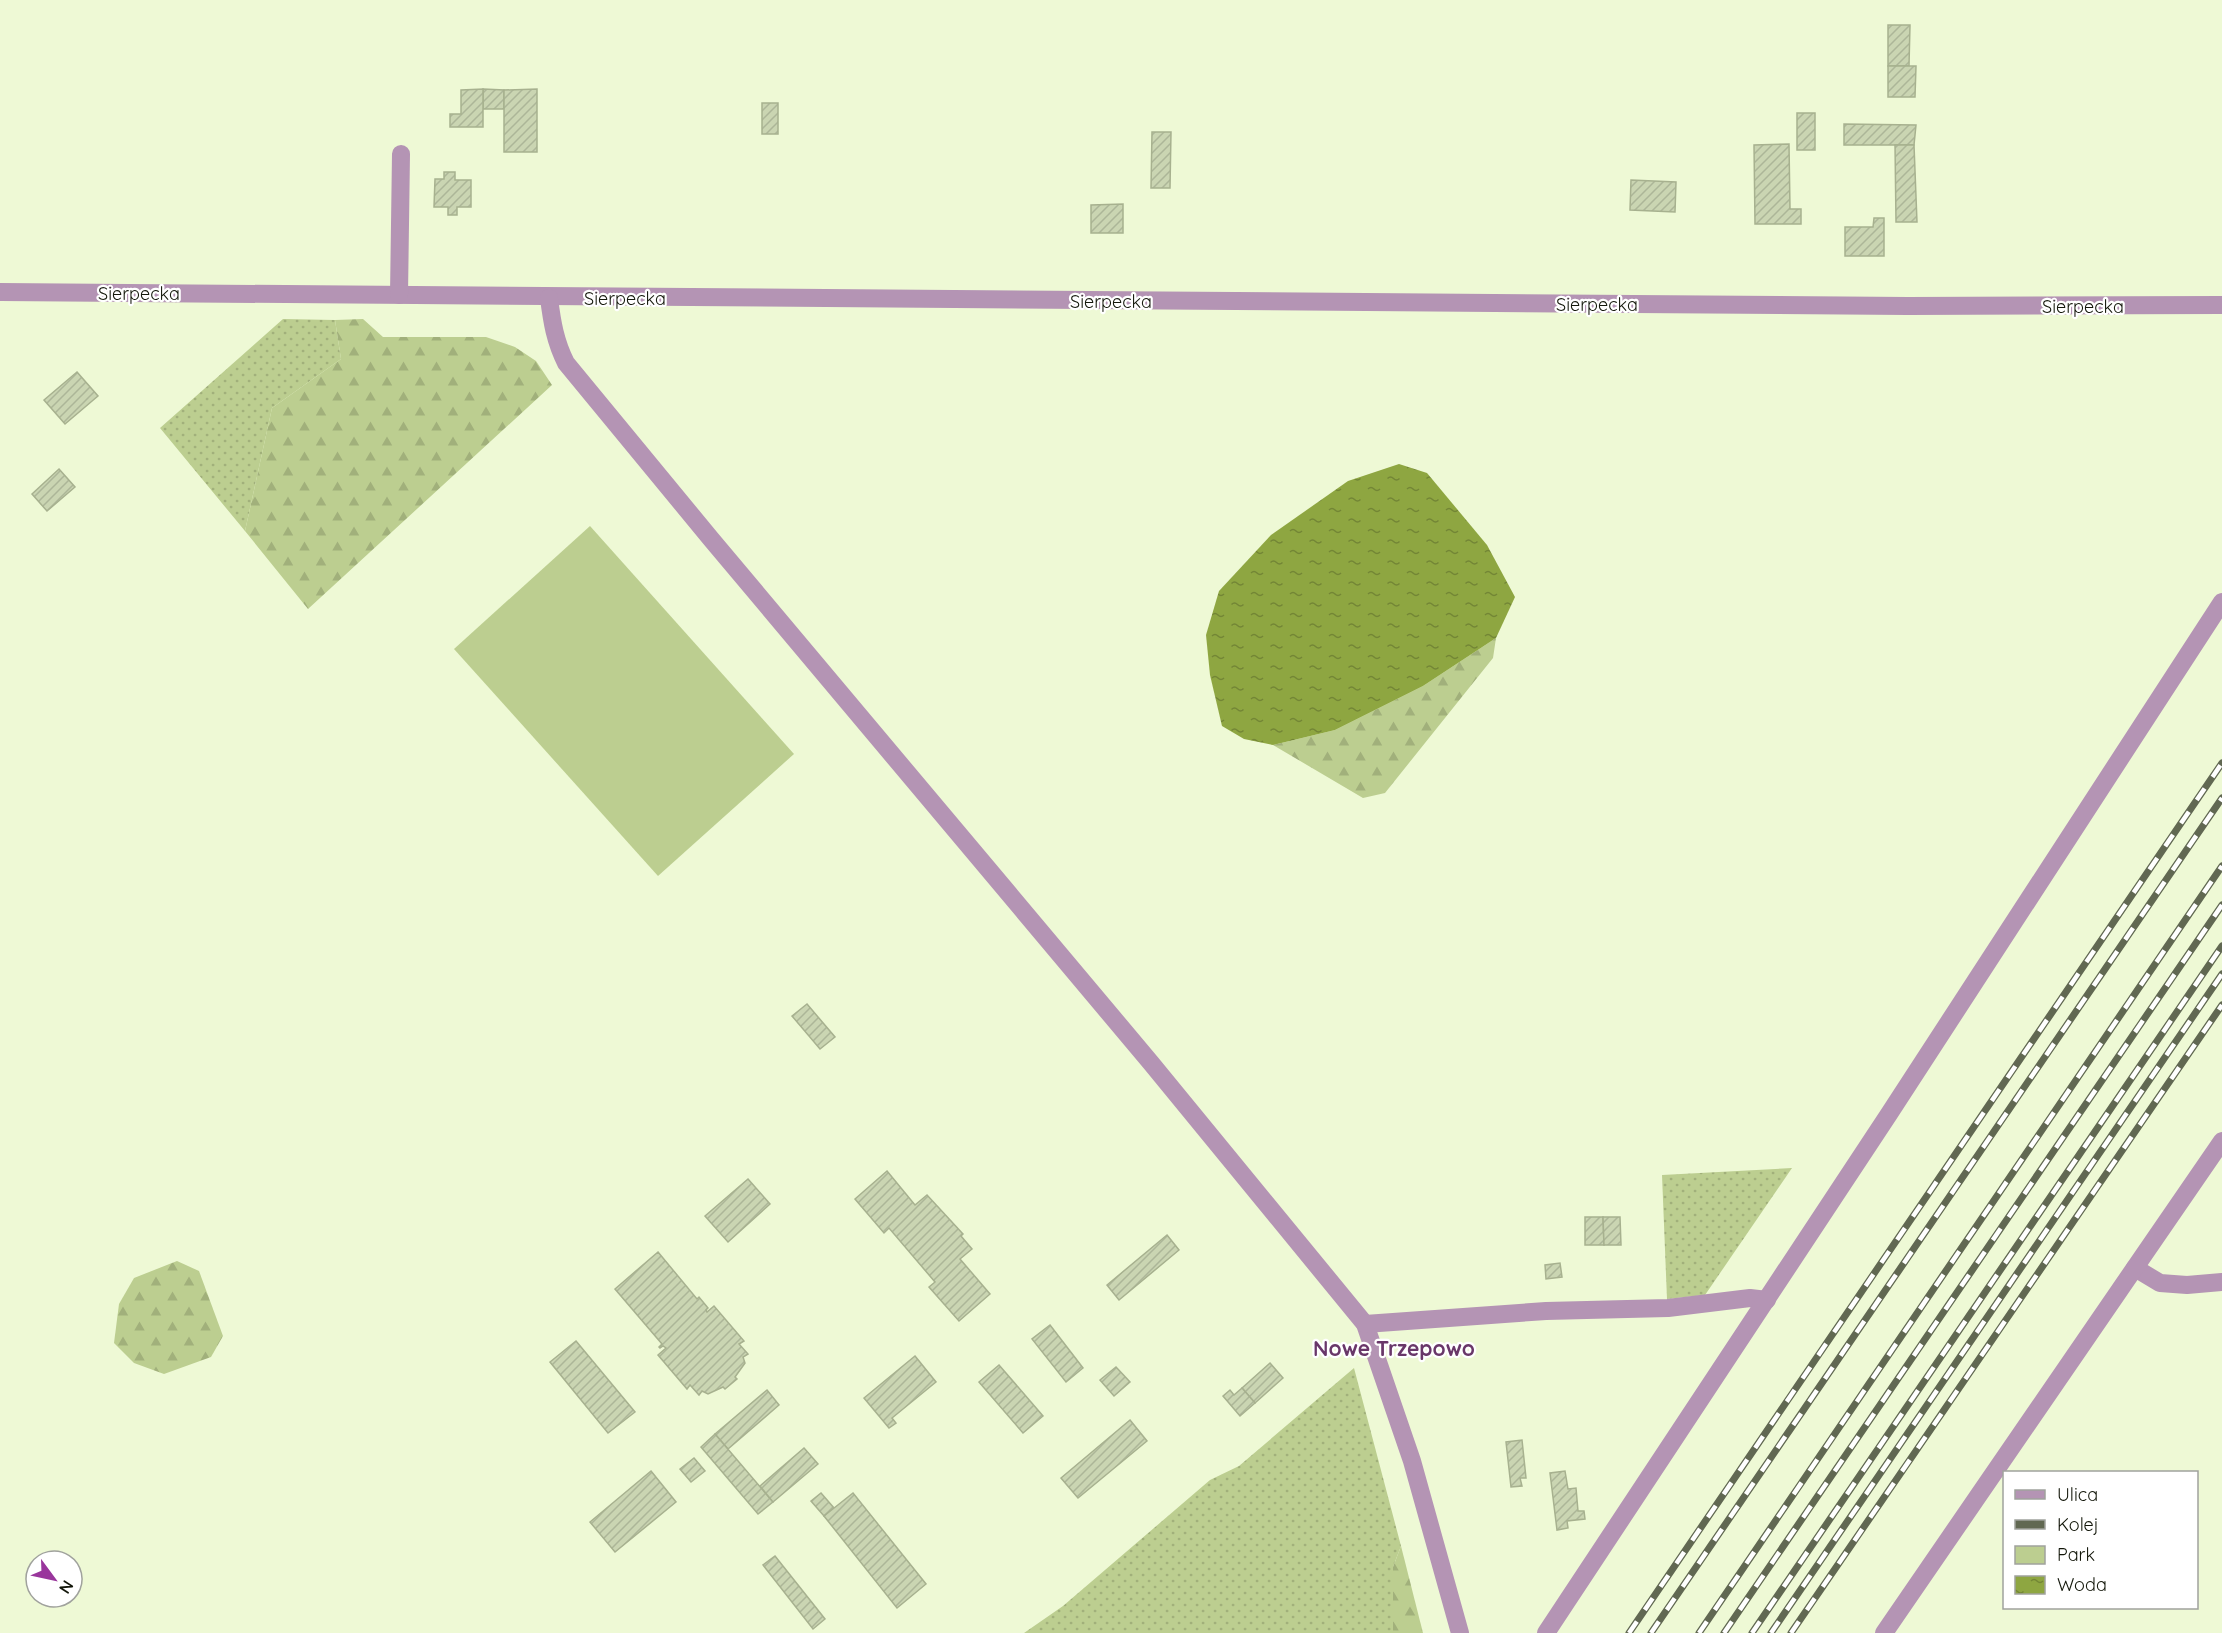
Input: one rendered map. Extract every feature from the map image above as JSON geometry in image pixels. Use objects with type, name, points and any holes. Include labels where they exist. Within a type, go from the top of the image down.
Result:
[{"type":"street","points":[[399,295],[401,154]]},
{"type":"street","name":"Sierpecka","points":[[0,292],[549,298],[1908,306],[2222,305]]},
{"type":"street","points":[[549,298],[557,345],[566,363],[1151,1063],[1365,1324],[1412,1461],[1460,1633]]},
{"type":"street","points":[[1546,1633],[1767,1300],[2222,602]]},
{"type":"street","points":[[1884,1633],[2222,1141]]},
{"type":"street","points":[[2135,1268],[2160,1283],[2187,1285],[2222,1282]]},
{"type":"street","points":[[1365,1324],[1546,1311],[1668,1308],[1750,1298],[1767,1300]]},
{"type":"green space","points":[[283,319],[335,320],[341,359],[272,408],[245,531],[160,428]]},
{"type":"green space","points":[[363,319],[383,337],[486,337],[515,347],[536,361],[552,385],[308,609],[245,531],[272,408],[341,359],[335,320]]},
{"type":"green space","points":[[590,526],[794,754],[658,876],[454,649]]},
{"type":"green space","points":[[1496,638],[1493,658],[1385,793],[1363,798],[1273,745],[1335,730],[1423,686]]},
{"type":"green space","points":[[1792,1168],[1705,1295],[1667,1299],[1662,1175]]},
{"type":"green space","points":[[177,1261],[199,1271],[223,1336],[211,1357],[164,1374],[134,1363],[114,1343],[119,1304],[134,1278]]},
{"type":"green space","points":[[1354,1368],[1401,1546],[1393,1567],[1393,1633],[1024,1633],[1063,1606],[1210,1480],[1239,1466]]},
{"type":"green space","points":[[1401,1546],[1423,1633],[1393,1633],[1393,1567]]},
{"type":"water","points":[[1399,464],[1427,473],[1487,545],[1515,597],[1496,638],[1423,686],[1335,730],[1273,745],[1244,739],[1222,726],[1210,675],[1206,635],[1219,591],[1271,535],[1348,481]]},
{"type":"building","points":[[1888,25],[1910,25],[1909,66],[1888,66]]},
{"type":"building","points":[[1888,66],[1916,66],[1915,97],[1888,97]]},
{"type":"building","points":[[483,89],[504,90],[504,109],[483,109]]},
{"type":"building","points":[[483,89],[483,127],[450,127],[450,114],[461,114],[461,90]]},
{"type":"building","points":[[537,89],[537,152],[504,152],[504,90]]},
{"type":"building","points":[[762,103],[778,103],[778,134],[762,134]]},
{"type":"building","points":[[1797,113],[1815,113],[1815,150],[1797,150]]},
{"type":"building","points":[[1844,124],[1916,125],[1914,145],[1844,145]]},
{"type":"building","points":[[1152,132],[1171,132],[1170,188],[1151,188]]},
{"type":"building","points":[[1789,144],[1790,209],[1801,209],[1801,224],[1755,224],[1754,145]]},
{"type":"building","points":[[1895,145],[1914,145],[1917,222],[1896,222]]},
{"type":"building","points":[[444,172],[455,172],[455,180],[471,180],[471,207],[457,207],[457,215],[448,215],[448,207],[434,207],[435,179],[444,179]]},
{"type":"building","points":[[1631,180],[1676,182],[1675,212],[1630,210]]},
{"type":"building","points":[[1123,204],[1123,233],[1091,233],[1091,205]]},
{"type":"building","points":[[1874,218],[1884,218],[1884,256],[1845,256],[1845,227],[1873,227]]},
{"type":"building","points":[[77,372],[98,396],[65,424],[44,400]]},
{"type":"building","points":[[59,469],[75,487],[47,511],[32,494]]},
{"type":"building","points":[[807,1004],[835,1037],[820,1049],[792,1016]]},
{"type":"building","points":[[887,1171],[915,1205],[927,1195],[963,1234],[961,1236],[972,1249],[960,1259],[990,1294],[959,1321],[929,1287],[935,1282],[889,1228],[884,1233],[855,1199]]},
{"type":"building","points":[[748,1179],[770,1204],[728,1242],[705,1216]]},
{"type":"building","points":[[1585,1217],[1603,1217],[1604,1245],[1585,1245]]},
{"type":"building","points":[[1603,1217],[1620,1217],[1621,1245],[1604,1245]]},
{"type":"building","points":[[1167,1235],[1179,1250],[1119,1300],[1107,1285]]},
{"type":"building","points":[[658,1252],[697,1299],[699,1297],[708,1308],[707,1312],[714,1306],[744,1341],[739,1344],[748,1354],[743,1357],[745,1363],[735,1377],[737,1379],[725,1389],[723,1387],[708,1394],[702,1391],[699,1395],[690,1385],[687,1389],[658,1355],[666,1348],[659,1347],[662,1344],[615,1289]]},
{"type":"building","points":[[1560,1263],[1562,1277],[1546,1279],[1545,1265]]},
{"type":"building","points":[[1050,1325],[1083,1368],[1066,1382],[1032,1339]]},
{"type":"building","points":[[576,1341],[635,1412],[608,1433],[550,1362]]},
{"type":"building","points":[[915,1356],[936,1382],[892,1418],[896,1423],[889,1428],[864,1398]]},
{"type":"building","points":[[1270,1363],[1283,1378],[1255,1403],[1242,1388]]},
{"type":"building","points":[[999,1365],[1043,1416],[1023,1433],[979,1382]]},
{"type":"building","points":[[1116,1367],[1130,1382],[1114,1396],[1100,1380]]},
{"type":"building","points":[[1242,1388],[1255,1403],[1240,1416],[1223,1396],[1230,1390],[1234,1395]]},
{"type":"building","points":[[767,1390],[779,1405],[728,1449],[715,1434]]},
{"type":"building","points":[[1130,1420],[1147,1441],[1078,1498],[1061,1478]]},
{"type":"building","points":[[715,1434],[773,1502],[758,1514],[701,1447]]},
{"type":"building","points":[[1522,1440],[1526,1478],[1520,1478],[1522,1486],[1511,1487],[1506,1442]]},
{"type":"building","points":[[804,1448],[818,1464],[773,1502],[760,1486]]},
{"type":"building","points":[[694,1458],[705,1471],[691,1482],[680,1469]]},
{"type":"building","points":[[651,1471],[676,1502],[615,1552],[590,1522]]},
{"type":"building","points":[[1565,1471],[1568,1489],[1576,1488],[1578,1511],[1584,1511],[1585,1519],[1567,1521],[1568,1528],[1557,1530],[1550,1473]]},
{"type":"building","points":[[821,1493],[834,1508],[824,1516],[811,1501]]},
{"type":"building","points":[[853,1493],[926,1584],[897,1608],[824,1516]]},
{"type":"building","points":[[775,1556],[825,1619],[813,1629],[763,1565]]},
{"type":"railway","points":[[1629,1633],[2222,763]]},
{"type":"railway","points":[[1651,1633],[2222,798]]},
{"type":"railway","points":[[1699,1633],[2222,866]]},
{"type":"railway","points":[[1724,1633],[2222,905]]},
{"type":"railway","points":[[1752,1633],[2222,946]]},
{"type":"railway","points":[[1771,1633],[2222,974]]},
{"type":"railway","points":[[1791,1633],[2222,1005]]},
{"type":"district","name":"Nowe Trzepowo","points":[[1394,1348]]}]
